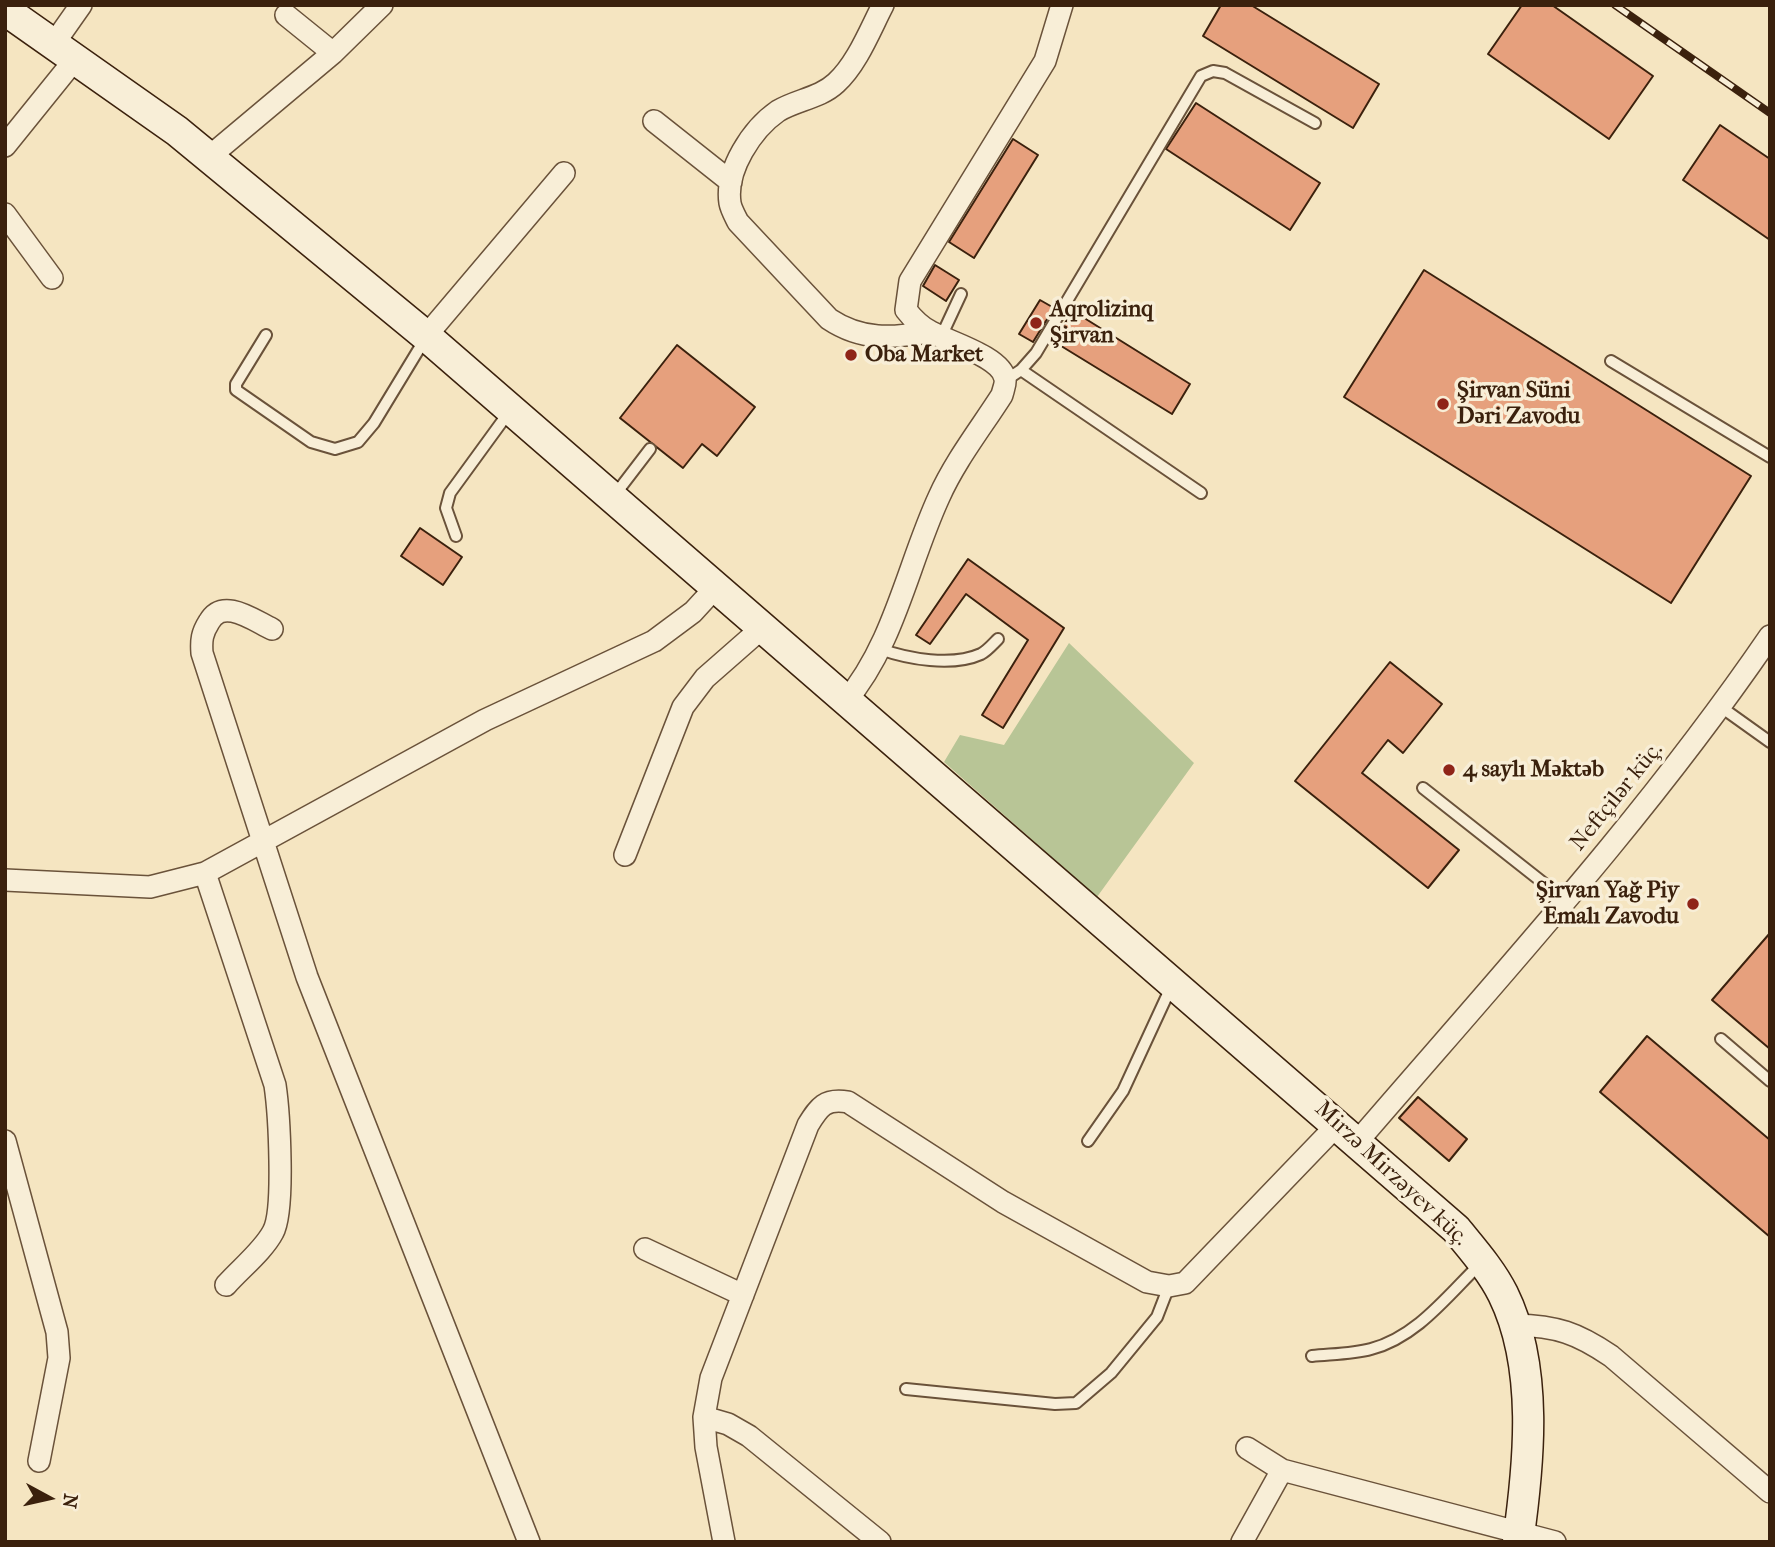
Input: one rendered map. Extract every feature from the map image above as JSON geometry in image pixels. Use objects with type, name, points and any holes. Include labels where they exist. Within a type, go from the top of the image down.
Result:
[{"type":"main road","name":"Mirzə Mirzəyev küç.","points":[[5,10],[66,50],[209,157],[426,336],[845,702],[1457,1229],[1483,1261],[1503,1295],[1515,1325],[1521,1356],[1527,1424],[1519,1537]]},
{"type":"street","points":[[5,146],[66,50],[81,5]]},
{"type":"street","points":[[209,157],[333,53],[382,5]]},
{"type":"street","points":[[883,5],[856,56],[836,83],[779,111],[761,127],[739,157],[731,182],[730,203],[738,222],[829,319],[845,330],[869,337],[895,338],[935,334]]},
{"type":"street","points":[[845,702],[861,683],[880,649],[940,494],[1013,375],[1002,371],[991,360],[935,334],[906,310],[910,281],[1045,61],[1062,5]]},
{"type":"street","points":[[286,15],[333,53]]},
{"type":"street","points":[[654,121],[731,182]]},
{"type":"street","points":[[426,336],[564,173]]},
{"type":"street","points":[[5,214],[52,278]]},
{"type":"street","points":[[5,880],[150,887],[205,873],[485,720],[654,641],[693,612],[715,588]]},
{"type":"street","points":[[271,629],[229,609],[218,611],[210,619],[200,638],[202,653],[307,977],[529,1542]]},
{"type":"street","points":[[625,855],[683,707],[705,678],[762,628]]},
{"type":"street","name":"Neftçilər küç.","points":[[1169,1286],[1185,1283],[1348,1133],[1565,900],[1613,847],[1721,707],[1770,636]]},
{"type":"street","points":[[205,873],[275,1086],[279,1111],[278,1215],[273,1232],[226,1285]]},
{"type":"street","points":[[724,1542],[706,1447],[704,1418],[711,1378],[808,1125],[821,1104],[833,1100],[848,1102],[1003,1202],[1147,1282],[1169,1286]]},
{"type":"street","points":[[5,1141],[57,1332],[59,1358],[39,1461]]},
{"type":"street","points":[[645,1249],[743,1295]]},
{"type":"street","points":[[1515,1325],[1563,1329],[1588,1340],[1612,1356],[1770,1492]]},
{"type":"street","points":[[704,1418],[728,1424],[749,1436],[880,1542]]},
{"type":"street","points":[[1247,1448],[1282,1470],[1519,1537],[1555,1542]]},
{"type":"street","points":[[1242,1542],[1282,1470]]},
{"type":"lane","points":[[1201,493],[1013,375],[1042,341],[1201,76],[1213,71],[1225,73],[1315,123]]},
{"type":"lane","points":[[935,334],[961,294]]},
{"type":"lane","points":[[266,335],[236,384],[236,390],[311,442],[335,449],[358,442],[374,423],[426,336]]},
{"type":"lane","points":[[1611,361],[1770,457]]},
{"type":"lane","points":[[456,536],[446,508],[450,493],[511,410]]},
{"type":"lane","points":[[612,498],[650,449]]},
{"type":"lane","points":[[880,649],[916,658],[960,659],[982,654],[998,639]]},
{"type":"lane","points":[[1721,707],[1770,742]]},
{"type":"lane","points":[[1423,788],[1565,900]]},
{"type":"lane","points":[[1088,1141],[1123,1091],[1173,982]]},
{"type":"lane","points":[[1721,1039],[1770,1081]]},
{"type":"lane","points":[[1312,1356],[1370,1349],[1396,1339],[1418,1326],[1483,1261]]},
{"type":"lane","points":[[906,1389],[1055,1404],[1076,1403],[1111,1373],[1157,1317],[1169,1286]]},
{"type":"green space","points":[[1069,643],[1194,763],[1097,897],[944,762],[960,735],[1004,745]]},
{"type":"building","points":[[1221,5],[1251,5],[1379,84],[1353,128],[1203,36]]},
{"type":"building","points":[[1522,5],[1552,5],[1653,76],[1609,139],[1488,54]]},
{"type":"building","points":[[1196,103],[1320,183],[1290,230],[1166,149]]},
{"type":"building","points":[[1720,125],[1770,159],[1770,240],[1683,180]]},
{"type":"building","points":[[1013,139],[1038,155],[974,258],[949,242]]},
{"type":"building","points":[[935,265],[959,280],[946,301],[923,286]]},
{"type":"building","points":[[1424,270],[1751,476],[1671,603],[1344,397]]},
{"type":"building","points":[[1040,300],[1054,308],[1033,342],[1019,334]]},
{"type":"building","points":[[1073,311],[1190,384],[1172,414],[1053,341]]},
{"type":"building","points":[[677,345],[755,407],[717,456],[702,444],[683,468],[620,418]]},
{"type":"building","points":[[420,528],[462,557],[443,585],[401,556]]},
{"type":"building","points":[[968,559],[1064,628],[1003,728],[982,715],[1028,640],[966,594],[930,644],[916,635]]},
{"type":"building","points":[[1390,662],[1442,704],[1403,753],[1388,740],[1362,773],[1459,850],[1428,888],[1295,781]]},
{"type":"building","points":[[1770,933],[1770,1049],[1712,1000]]},
{"type":"building","points":[[1647,1036],[1770,1140],[1770,1237],[1600,1092]]},
{"type":"building","points":[[1418,1097],[1467,1139],[1449,1161],[1399,1118]]},
{"type":"railway","points":[[1615,5],[1770,113]]},
{"type":"place","name":"Aqrolizinq Şirvan","points":[[1036,323]]},
{"type":"place","name":"Oba Market","points":[[851,355]]},
{"type":"place","name":"Şirvan Süni Dəri Zavodu","points":[[1443,404]]},
{"type":"place","name":"4 saylı Məktəb","points":[[1449,770]]},
{"type":"place","name":"Şirvan Yağ Piy Emalı Zavodu","points":[[1693,904]]}]
